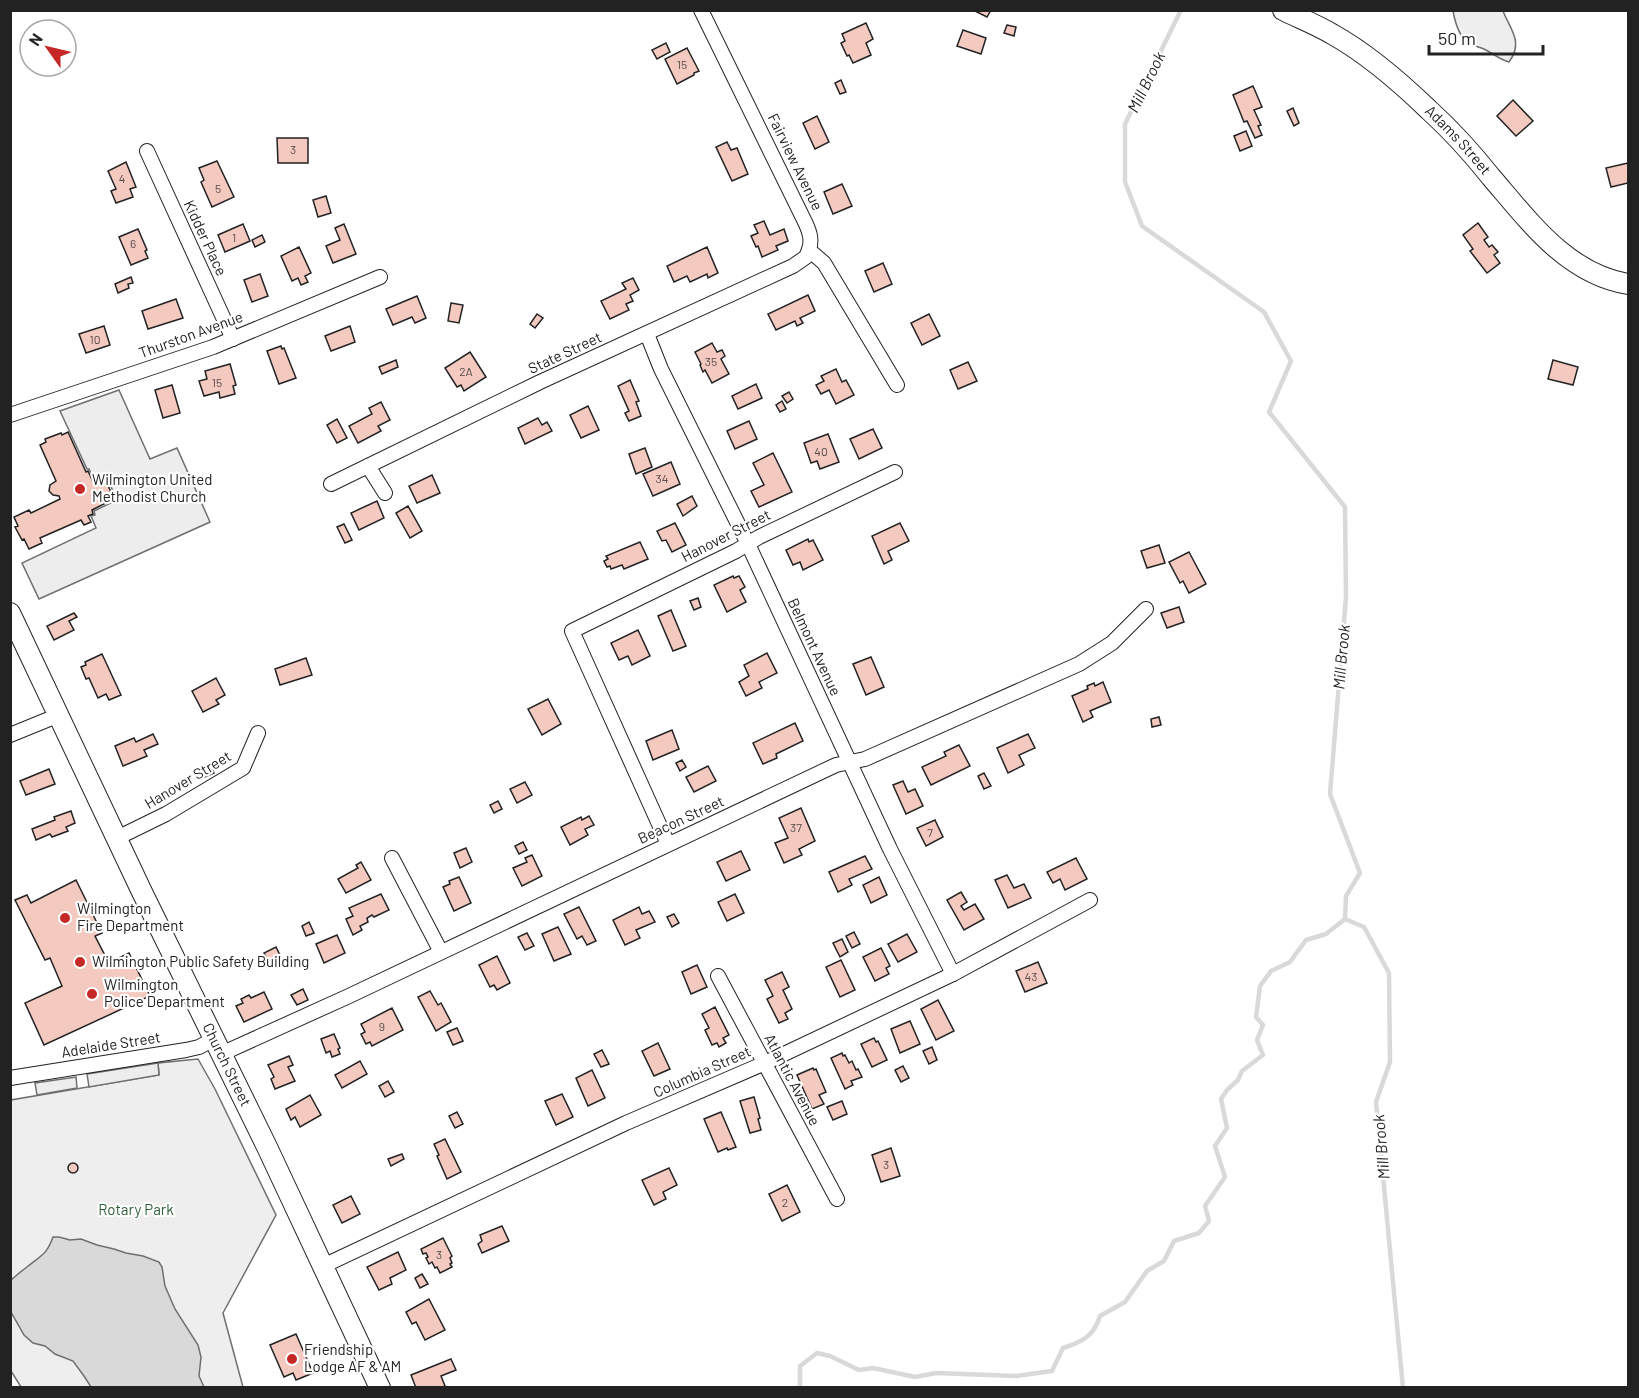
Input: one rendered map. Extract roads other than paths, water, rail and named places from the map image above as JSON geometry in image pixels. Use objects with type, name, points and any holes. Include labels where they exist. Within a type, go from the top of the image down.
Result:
[{"type":"main road","name":"Adams Street","points":[[1283,10],[1332,33],[1382,69],[1455,135],[1527,219],[1560,251],[1597,275],[1624,283]]},
{"type":"main road","name":"Church Street","points":[[10,613],[267,1147],[380,1388]]},
{"type":"street","name":"Fairview Avenue","points":[[701,10],[806,224],[810,234],[809,250]]},
{"type":"street","name":"Kidder Place","points":[[147,151],[233,339]]},
{"type":"street","name":"State Street","points":[[331,484],[540,382],[793,266],[806,257],[809,250]]},
{"type":"street","points":[[809,250],[824,263],[897,385]]},
{"type":"street","name":"Thurston Avenue","points":[[10,415],[233,339],[380,277]]},
{"type":"street","name":"Belmont Avenue","points":[[647,334],[661,369],[748,544],[890,849],[953,974]]},
{"type":"street","points":[[368,466],[385,493]]},
{"type":"street","name":"Hanover Street","points":[[668,844],[572,631],[895,472]]},
{"type":"street","name":"Beacon Street","points":[[218,1047],[350,996],[836,765],[865,759],[1079,664],[1112,643],[1146,609]]},
{"type":"street","points":[[10,735],[59,715]]},
{"type":"street","name":"Hanover Street","points":[[117,838],[166,814],[243,768],[258,733]]},
{"type":"street","points":[[392,858],[441,952]]},
{"type":"street","name":"Columbia Street","points":[[323,1266],[626,1123],[765,1063],[953,974],[1090,900]]},
{"type":"street","name":"Atlantic Avenue","points":[[718,976],[837,1199]]},
{"type":"street","name":"Adelaide Street","points":[[10,1078],[199,1047],[218,1047]]},
{"type":"waterway","name":"Mill Brook","points":[[1181,10],[1125,124],[1125,182],[1142,226],[1264,312],[1291,361],[1269,412],[1345,507],[1346,597],[1330,794],[1360,873],[1346,896],[1345,919],[1364,927],[1389,973],[1390,1062],[1376,1102],[1403,1388]]},
{"type":"waterway","points":[[798,1388],[800,1386],[800,1366],[817,1353],[830,1356],[859,1370],[873,1368],[915,1377],[936,1373],[1016,1376],[1052,1371],[1063,1348],[1086,1337],[1094,1329],[1100,1316],[1125,1302],[1147,1271],[1164,1261],[1174,1241],[1199,1233],[1209,1221],[1205,1206],[1225,1177],[1215,1146],[1227,1128],[1221,1099],[1238,1080],[1242,1071],[1263,1055],[1257,1040],[1263,1025],[1256,1017],[1260,986],[1271,971],[1290,962],[1306,940],[1326,934],[1345,919]]},
{"type":"place","name":"Wilmington United Methodist Church","points":[[80,489]]},
{"type":"place","name":"Wilmington Fire Department","points":[[65,918]]},
{"type":"place","name":"Wilmington Public Safety Building","points":[[80,962]]},
{"type":"place","name":"Wilmington Police Department","points":[[92,994]]},
{"type":"place","name":"Friendship Lodge AF & AM","points":[[292,1359]]},
{"type":"park label","name":"Rotary Park","points":[[136,1210]]}]
